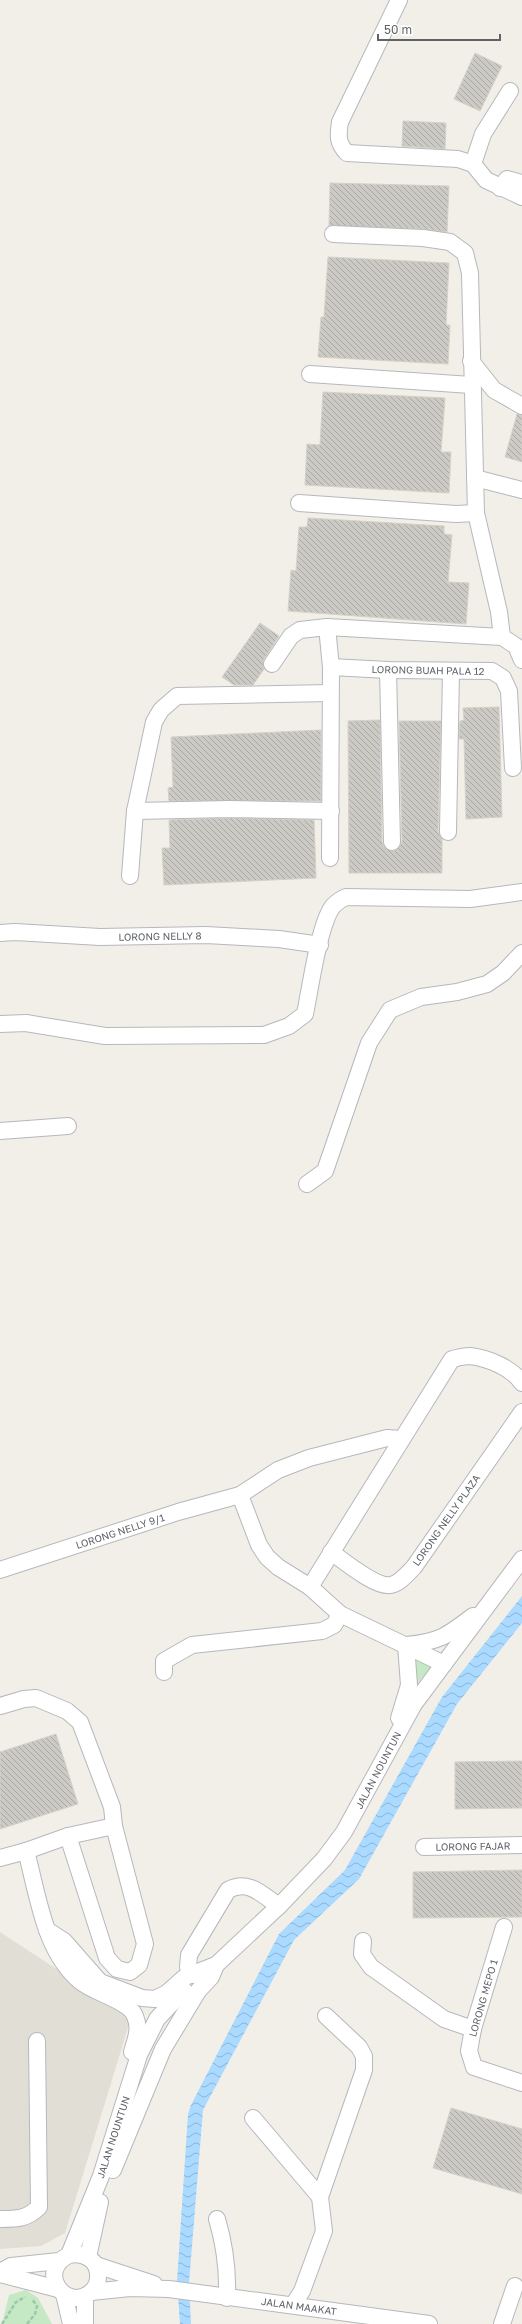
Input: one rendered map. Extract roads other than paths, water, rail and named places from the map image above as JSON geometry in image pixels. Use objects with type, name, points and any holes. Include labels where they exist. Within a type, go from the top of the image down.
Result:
[{"type":"street","points":[[400,0],[340,122],[338,136],[341,146],[347,153],[458,159],[473,164],[486,180],[500,188],[522,197]]},
{"type":"street","points":[[473,164],[484,134],[510,91]]},
{"type":"street","points":[[500,188],[507,179],[522,182]]},
{"type":"street","points":[[333,234],[423,238],[450,242],[464,253],[470,273],[471,385],[476,513],[499,612],[502,637]]},
{"type":"street","points":[[471,361],[494,390],[522,406]]},
{"type":"street","points":[[310,374],[471,385]]},
{"type":"street","points":[[475,478],[522,490]]},
{"type":"street","points":[[299,503],[456,514],[476,513]]},
{"type":"street","points":[[327,627],[332,667],[330,693],[330,858]]},
{"type":"street","points":[[272,664],[291,636],[300,630],[327,627],[502,637],[516,646],[522,660]]},
{"type":"street","name":"LORONG BUAH PALA 12","points":[[332,667],[388,670],[492,671],[503,678],[509,691],[513,768]]},
{"type":"street","points":[[388,670],[392,842]]},
{"type":"street","points":[[448,832],[451,671]]},
{"type":"street","points":[[130,876],[135,811],[154,722],[161,710],[177,696],[214,694],[330,693]]},
{"type":"street","points":[[135,811],[230,809],[330,811]]},
{"type":"street","points":[[0,1024],[26,1023],[105,1036],[264,1035],[289,1026],[305,1014],[320,945],[332,907],[346,898],[470,899],[522,892]]},
{"type":"street","name":"LORONG NELLY 8","points":[[0,933],[16,932],[100,937],[206,935],[279,939],[320,945]]},
{"type":"street","points":[[307,1184],[325,1171],[369,1043],[390,1010],[421,997],[457,992],[487,984],[503,973],[522,953]]},
{"type":"street","points":[[0,1131],[68,1126]]},
{"type":"street","points":[[310,1587],[452,1359],[469,1356],[493,1361],[518,1377],[522,1383]]},
{"type":"street","name":"LORONG NELLY PLAZA","points":[[331,1552],[376,1582],[391,1585],[402,1579],[414,1567],[522,1412]]},
{"type":"street","name":"LORONG NELLY 9/1","points":[[0,1570],[178,1512],[240,1495],[278,1470],[309,1458],[387,1438],[401,1439]]},
{"type":"street","points":[[240,1495],[259,1546],[267,1557],[278,1567],[310,1587],[340,1614],[444,1664]]},
{"type":"street","name":"JALAN NOUNTUN","points":[[70,2324],[61,2291],[54,2275],[64,2258],[101,2176],[139,2054],[157,2018],[190,1984],[193,1975],[216,1965],[279,1906],[324,1859],[344,1832],[392,1741],[414,1704],[522,1559]]},
{"type":"street","points":[[406,1645],[427,1643],[442,1638],[488,1605]]},
{"type":"street","points":[[164,1672],[164,1661],[192,1645],[322,1631],[334,1625],[340,1614]]},
{"type":"street","points":[[392,1741],[409,1685],[406,1645]]},
{"type":"street","points":[[0,1706],[24,1699],[36,1698],[67,1711],[80,1722],[112,1807],[114,1826],[145,1944],[140,1966],[130,1972],[112,1966],[107,1958],[68,1836]]},
{"type":"street","points":[[0,1858],[26,1851],[68,1836],[114,1826]]},
{"type":"street","name":"LORONG FAJAR","points":[[424,1847],[522,1845]]},
{"type":"street","points":[[26,1851],[47,1930],[64,1963],[79,1980],[92,1990],[125,2005],[133,2012],[139,2025],[119,2093],[121,2113]]},
{"type":"street","points":[[47,1930],[64,1941],[100,1982],[142,1998],[155,1999],[167,1993],[185,1977],[193,1975],[188,1967],[189,1954],[228,1890],[238,1885],[249,1886],[279,1906]]},
{"type":"street","name":"LORONG MEPO 1","points":[[504,1927],[473,2029],[469,2051],[474,2067],[522,2083]]},
{"type":"street","points":[[363,1941],[362,1954],[371,1967],[444,2019],[473,2029]]},
{"type":"street","name":"JALAN NOUNTUN","points":[[85,2324],[88,2294],[98,2279],[92,2261],[100,2203],[143,2094],[163,2049],[198,1991],[211,1977],[216,1965]]},
{"type":"street","points":[[142,1998],[157,2018]]},
{"type":"street","points":[[293,2305],[302,2291],[324,2230],[320,2197],[364,2070],[364,2056],[359,2047],[326,2016]]},
{"type":"street","name":"JALAN NOUNTUN","points":[[143,2094],[138,2084],[160,2026],[157,2018]]},
{"type":"street","points":[[0,2219],[21,2219],[30,2215],[39,2207],[38,2041]]},
{"type":"street","points":[[253,2118],[320,2197]]},
{"type":"street","points":[[216,2219],[225,2248],[228,2276],[227,2298]]},
{"type":"street","points":[[0,2273],[11,2266],[82,2254],[92,2261]]},
{"type":"street","name":"JALAN MAAKAT","points":[[92,2261],[169,2289]]},
{"type":"street","points":[[0,2273],[61,2291],[70,2297],[88,2294]]},
{"type":"street","points":[[502,2324],[515,2286]]},
{"type":"street","name":"JALAN MAAKAT","points":[[88,2294],[130,2288],[169,2289],[429,2324]]},
{"type":"water","points":[[522,1596],[522,1623],[457,1704],[359,1879],[294,1940],[203,2110],[189,2283],[191,2324],[180,2324],[177,2281],[188,2114],[191,2105],[279,1934],[345,1870],[442,1697]]}]
